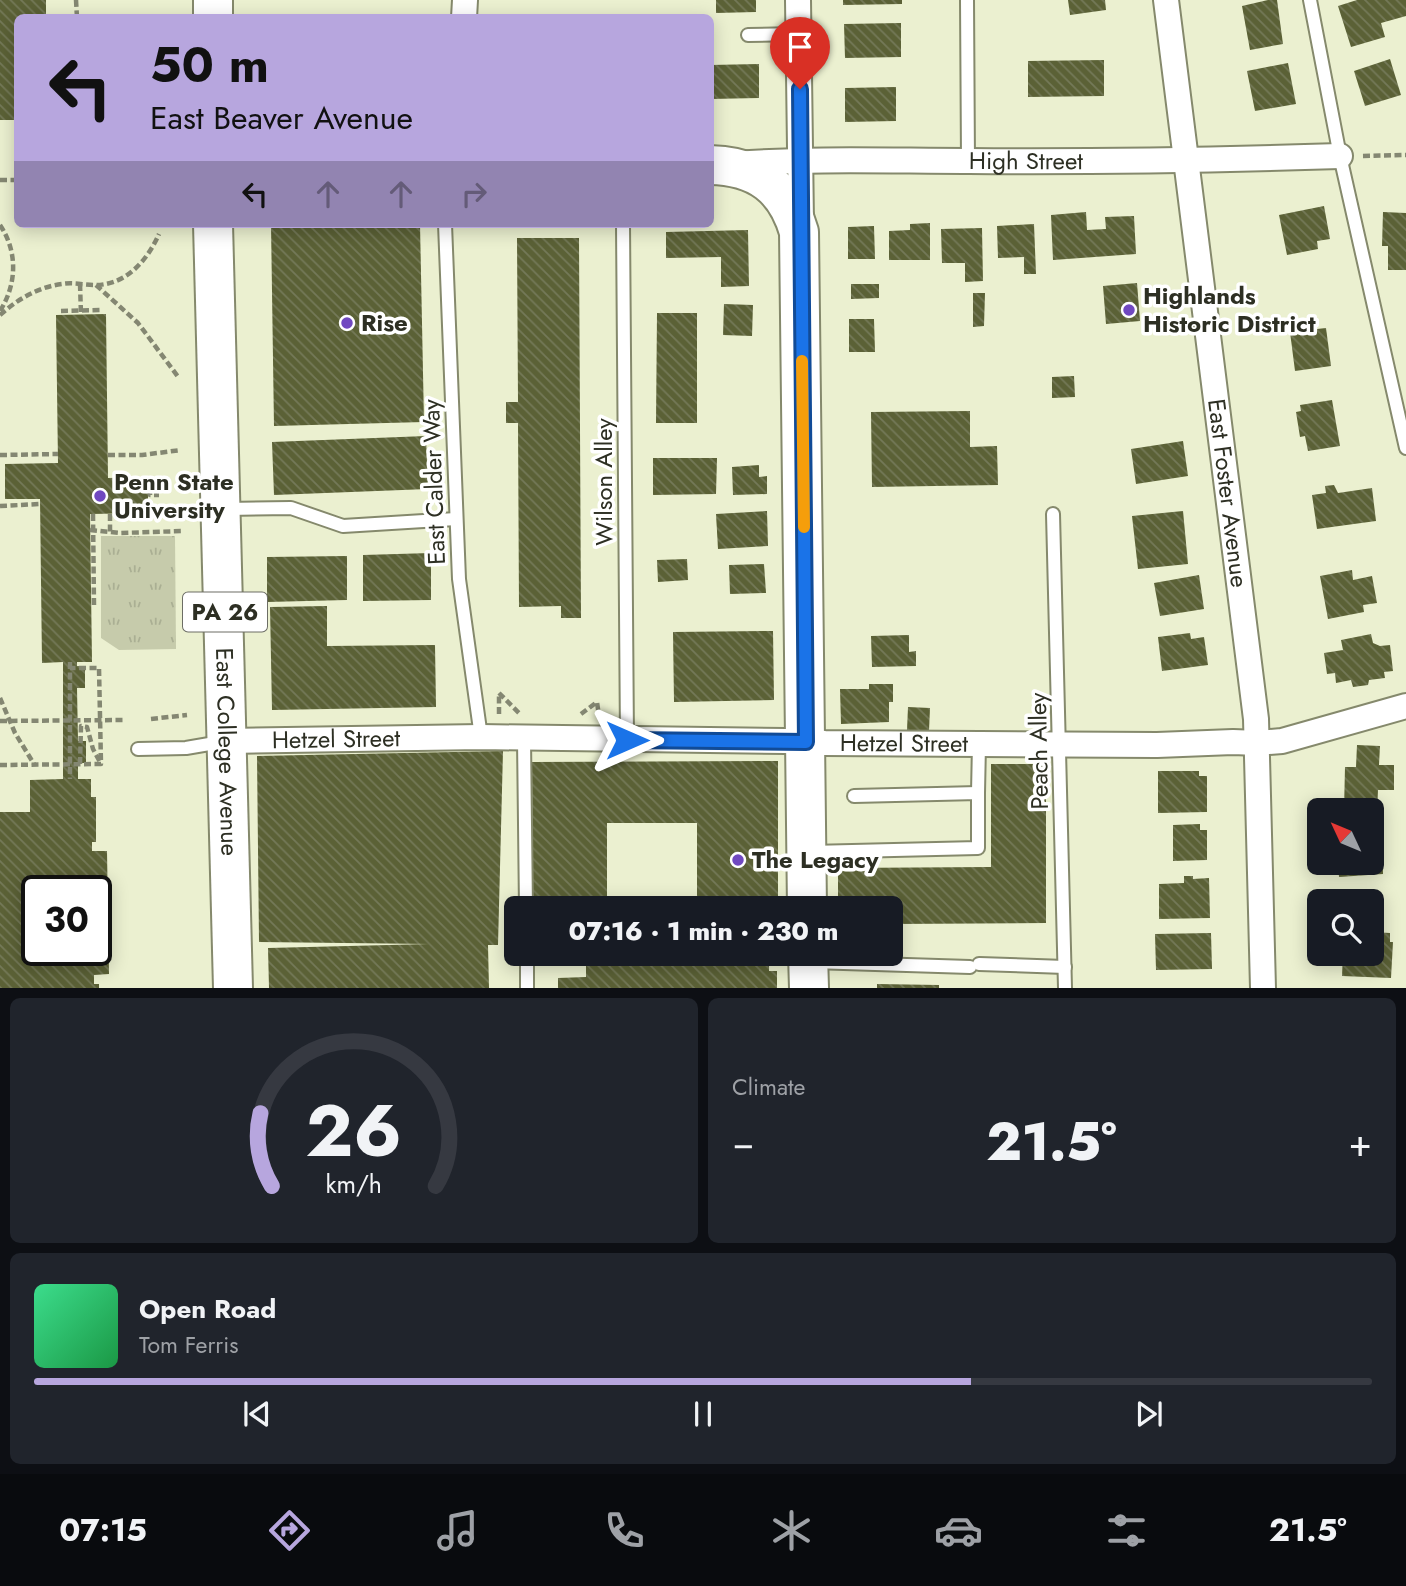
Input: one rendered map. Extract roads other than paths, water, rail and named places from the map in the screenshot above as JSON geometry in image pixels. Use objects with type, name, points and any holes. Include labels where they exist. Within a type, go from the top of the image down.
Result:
[{"type":"main road","name":"High Street","points":[[714,165],[744,170],[759,176],[776,188],[790,205],[801,247],[807,896]]},
{"type":"main road","name":"East College Avenue","points":[[215,228],[215,355],[222,509],[233,988]]},
{"type":"street","points":[[798,0],[801,247]]},
{"type":"street","name":"East Foster Avenue","points":[[1166,0],[1258,743],[1263,988]]},
{"type":"street","name":"High Street","points":[[714,165],[802,159],[1185,160],[1348,156]]},
{"type":"street","name":"Hetzel Street","points":[[228,741],[481,737],[525,729],[627,740],[1059,745],[1258,743],[1282,741],[1406,706]]},
{"type":"lane","points":[[967,0],[968,161]]},
{"type":"lane","points":[[1310,0],[1348,156],[1406,448]]},
{"type":"lane","points":[[748,35],[799,34]]},
{"type":"lane","name":"East Calder Way","points":[[445,228],[459,579],[481,737]]},
{"type":"lane","name":"Wilson Alley","points":[[623,228],[627,740]]},
{"type":"lane","points":[[222,509],[291,508],[343,526],[456,519]]},
{"type":"lane","name":"Peach Alley","points":[[1052,514],[1065,988]]},
{"type":"lane","points":[[525,729],[526,896]]},
{"type":"lane","points":[[138,749],[186,748],[228,741]]},
{"type":"lane","points":[[806,852],[978,848],[979,744]]},
{"type":"lane","points":[[854,796],[978,793]]},
{"type":"lane","points":[[527,966],[527,988]]},
{"type":"lane","points":[[809,968],[1065,967]]},
{"type":"place","name":"Highlands Historic District","points":[[1129,310]]},
{"type":"place","name":"Rise","points":[[347,323]]},
{"type":"place","name":"Penn State University","points":[[100,496]]},
{"type":"place","name":"The Legacy","points":[[738,860]]}]
